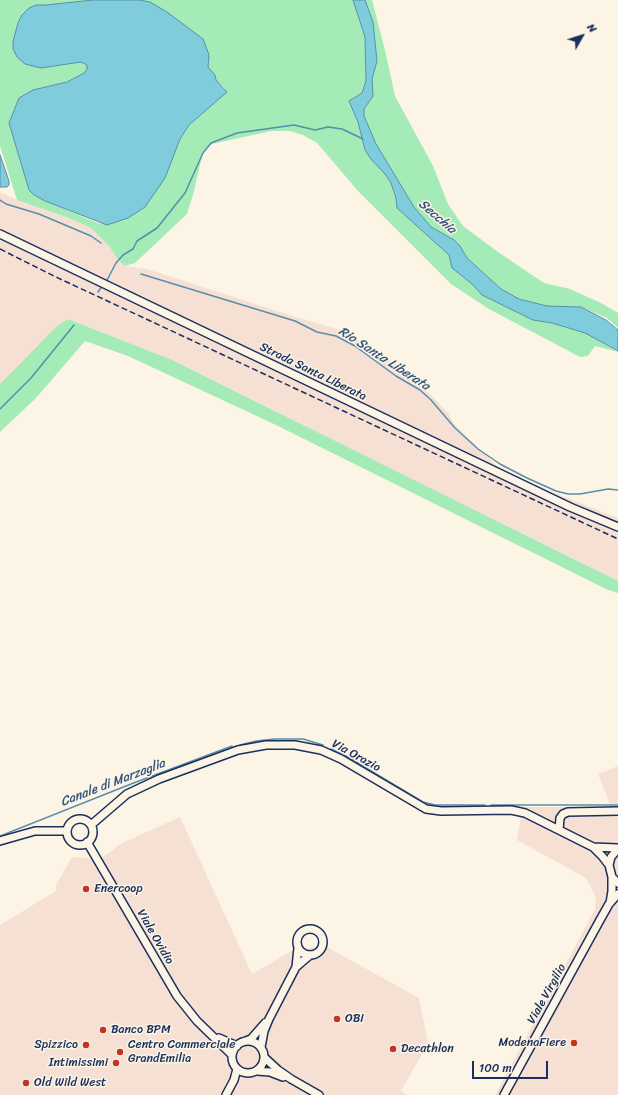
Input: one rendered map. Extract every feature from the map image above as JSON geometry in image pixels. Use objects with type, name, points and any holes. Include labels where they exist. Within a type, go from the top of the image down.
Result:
[{"type":"street","name":"Strada Santa Liberata","points":[[0,234],[570,507],[618,527]]},
{"type":"street","name":"Via Orazio","points":[[91,825],[127,794],[159,778],[238,750],[266,745],[295,744],[320,750],[341,759],[426,809],[441,811],[518,811],[530,815],[593,847],[609,865]]},
{"type":"street","points":[[559,830],[560,818],[563,814],[568,812],[576,810],[618,811]]},
{"type":"street","points":[[76,819],[84,820],[91,825],[93,832],[92,836],[87,842],[80,844],[72,842],[67,831],[70,824],[76,819]]},
{"type":"street","points":[[0,841],[35,831],[67,831]]},
{"type":"street","name":"Viale Ovidio","points":[[87,842],[169,983],[192,1015],[232,1055]]},
{"type":"street","name":"Via Orazio","points":[[593,847],[618,848]]},
{"type":"street","points":[[618,848],[611,857],[609,865],[612,877],[618,883]]},
{"type":"street","name":"Viale Virgilio","points":[[609,904],[612,891],[612,877]]},
{"type":"street","name":"Viale Virgilio","points":[[504,1095],[609,904],[618,894]]},
{"type":"street","points":[[261,1047],[264,1031],[269,1019],[296,967],[298,948],[296,942],[300,933],[306,929],[316,930],[321,935],[322,944],[318,952],[310,955],[296,967]]},
{"type":"street","points":[[298,948],[303,953],[310,955]]},
{"type":"street","points":[[247,1074],[237,1069],[232,1060],[232,1055],[237,1046],[251,1038],[269,1019]]},
{"type":"street","name":"Viale Ovidio","points":[[213,1036],[237,1046]]},
{"type":"street","points":[[246,1041],[254,1042],[261,1047],[265,1054],[261,1068],[257,1071]]},
{"type":"street","points":[[265,1058],[291,1080]]},
{"type":"street","points":[[231,1088],[237,1069]]},
{"type":"street","points":[[226,1095],[231,1088],[247,1074],[257,1071],[270,1072],[291,1080],[319,1095]]},
{"type":"shaded area","points":[[0,192],[17,200],[69,218],[91,228],[109,246],[119,261],[125,266],[147,269],[302,319],[341,330],[352,336],[371,350],[393,362],[411,377],[432,396],[448,413],[455,425],[498,467],[519,479],[618,518],[618,581],[170,359],[68,319],[57,326],[0,384]]},
{"type":"shaded area","points":[[618,766],[618,1095],[495,1095],[595,909],[596,898],[586,878],[517,840],[523,807],[611,807],[598,774]]},
{"type":"shaded area","points":[[180,817],[252,974],[293,950],[325,946],[419,998],[428,1043],[401,1091],[407,1095],[0,1095],[0,925],[56,891],[56,885],[72,857],[100,859],[122,843]]},
{"type":"green space","points":[[0,0],[93,0],[36,5],[41,68],[81,62],[87,65],[87,69],[84,73],[67,82],[33,90],[9,123],[29,190],[34,195],[45,201],[100,224],[165,178],[180,139],[189,125],[224,94],[225,88],[216,80],[215,75],[208,67],[209,55],[150,2],[139,0],[353,0],[365,37],[366,81],[362,93],[349,101],[358,122],[365,150],[391,183],[396,198],[397,208],[449,255],[452,268],[472,284],[482,295],[533,320],[552,323],[585,333],[618,352],[595,346],[588,356],[580,357],[489,309],[451,284],[358,191],[317,143],[303,135],[290,131],[271,131],[212,144],[203,152],[187,214],[135,263],[125,266],[119,261],[109,246],[91,228],[69,218],[17,200],[0,146]]},
{"type":"green space","points":[[365,0],[372,0],[395,96],[433,166],[448,204],[463,226],[544,283],[570,289],[601,303],[618,313],[618,328],[607,318],[581,307],[547,306],[519,299],[501,289],[467,258],[460,246],[454,240],[431,227],[414,207],[376,144],[364,116],[364,109],[373,96],[372,79],[377,61],[373,22]]},
{"type":"green space","points":[[68,319],[170,359],[618,581],[618,593],[606,589],[276,425],[128,356],[85,341],[36,398],[0,432],[0,384],[57,326]]},
{"type":"water","points":[[93,0],[139,0],[150,2],[167,12],[203,39],[209,55],[208,67],[215,75],[216,80],[227,92],[189,125],[180,139],[165,178],[145,207],[128,218],[107,225],[45,201],[34,195],[29,190],[9,123],[19,98],[33,90],[67,82],[84,73],[87,69],[87,65],[81,62],[41,68],[25,64],[17,57],[13,49],[13,41],[22,15],[29,8],[36,5]]},
{"type":"water","points":[[353,0],[365,0],[373,22],[377,61],[372,79],[373,96],[364,109],[364,116],[376,144],[414,207],[431,227],[454,240],[460,246],[467,258],[501,289],[519,299],[547,306],[581,307],[606,320],[618,330],[618,351],[585,333],[552,323],[533,320],[482,295],[472,284],[452,268],[449,255],[397,208],[396,198],[391,183],[365,150],[358,122],[349,101],[362,93],[366,81],[365,37]]},
{"type":"water","points":[[0,155],[9,181],[9,185],[7,187],[0,187]]},
{"type":"waterway","points":[[106,282],[116,263],[123,255],[133,249],[137,241],[157,228],[185,193],[203,153],[211,143],[237,133],[294,125],[315,130],[328,127],[342,129],[363,139]]},
{"type":"waterway","name":"Rio Santa Liberata","points":[[0,200],[6,204],[39,214],[91,236],[101,243]]},
{"type":"waterway","name":"Rio Santa Liberata","points":[[141,274],[295,321],[317,332],[336,336],[355,346],[396,376],[420,390],[431,400],[455,428],[478,449],[500,464],[527,478],[556,491],[568,494],[580,494],[608,489],[618,490]]},
{"type":"waterway","points":[[98,292],[103,285]]},
{"type":"waterway","points":[[0,409],[31,378],[74,325]]},
{"type":"waterway","name":"Canale di Marzaglia","points":[[240,745],[256,741],[275,739],[303,739],[323,745]]},
{"type":"waterway","name":"Canale di Marzaglia","points":[[0,836],[232,746]]},
{"type":"waterway","name":"Canale di Marzaglia","points":[[331,749],[346,756],[423,802],[435,805],[485,805]]},
{"type":"waterway","name":"Canale di Marzaglia","points":[[491,805],[618,805]]},
{"type":"railway","points":[[0,249],[56,277],[618,539]]},
{"type":"place","name":"Enercoop","points":[[86,889]]},
{"type":"place","name":"OBI","points":[[337,1019]]},
{"type":"place","name":"Banco BPM","points":[[103,1030]]},
{"type":"place","name":"ModenaFiere","points":[[574,1043]]},
{"type":"place","name":"Spizzico","points":[[86,1045]]},
{"type":"place","name":"Decathlon","points":[[393,1049]]},
{"type":"place","name":"Centro Commerciale GrandEmilia","points":[[120,1052]]},
{"type":"place","name":"Intimissimi","points":[[116,1063]]},
{"type":"place","name":"Old Wild West","points":[[26,1083]]},
{"type":"water label","name":"Secchia","points":[[437,217]]}]
